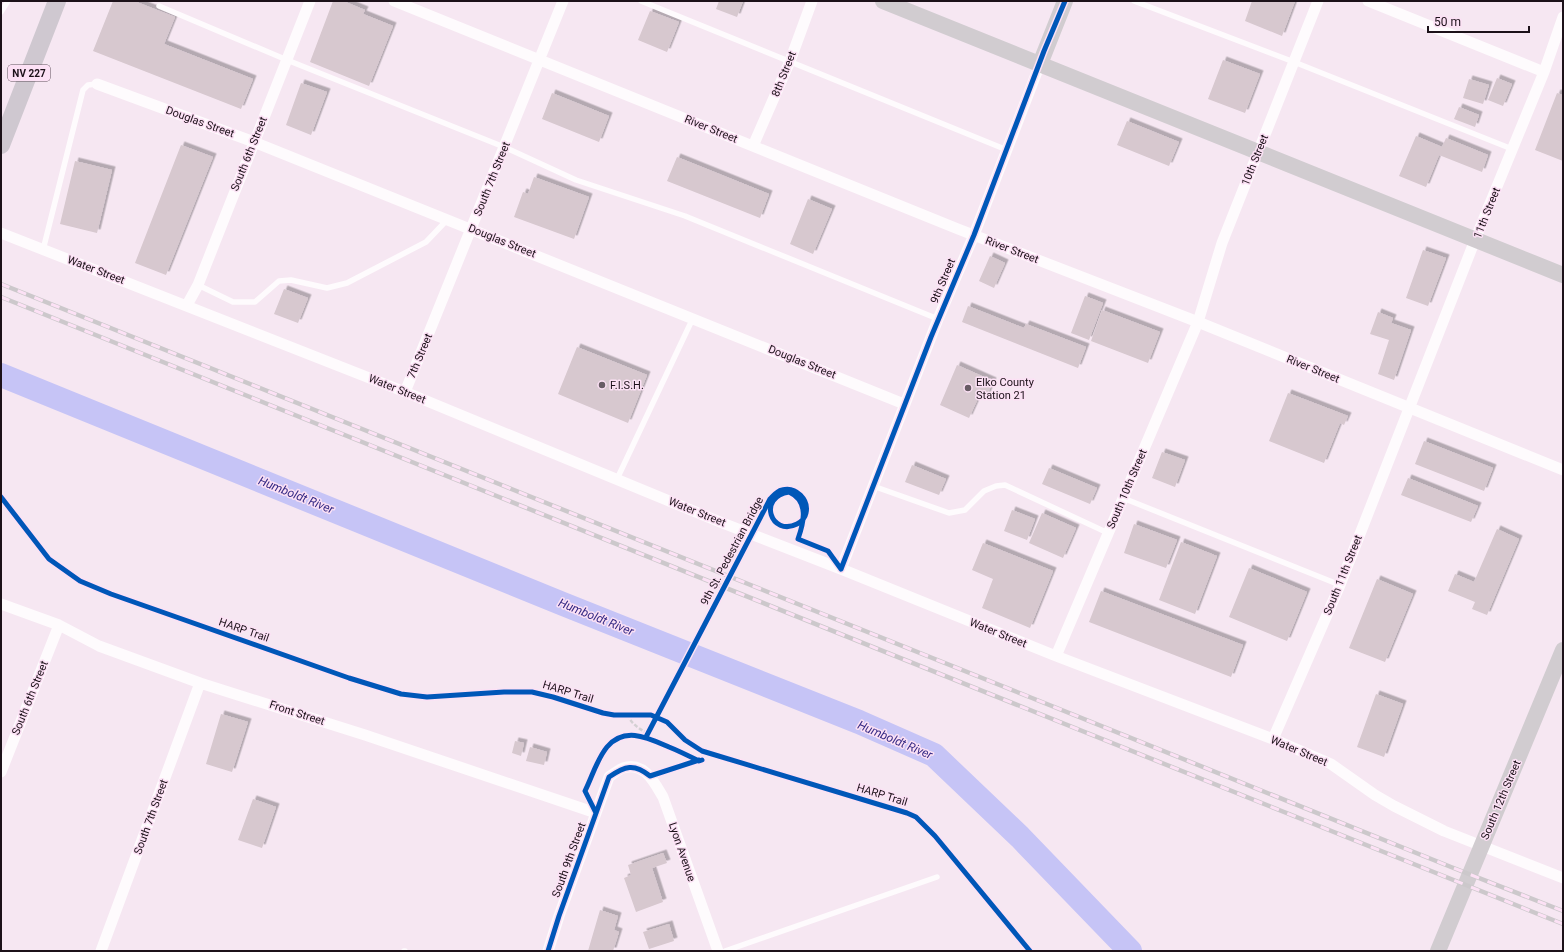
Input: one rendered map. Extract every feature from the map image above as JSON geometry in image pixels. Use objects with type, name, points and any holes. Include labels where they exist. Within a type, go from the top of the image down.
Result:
[{"type":"main road","name":"NV 227","points":[[1,145],[57,1]]},
{"type":"street","name":"South 6th Street","points":[[187,305],[198,284],[310,1]]},
{"type":"street","name":"River Street","points":[[394,1],[974,235],[1198,322],[1563,470]]},
{"type":"street","points":[[539,60],[563,1]]},
{"type":"street","name":"8th Street","points":[[753,146],[790,61],[812,1]]},
{"type":"street","points":[[883,1],[1563,275]]},
{"type":"street","name":"9th Street","points":[[841,568],[904,404],[938,318],[974,235],[1065,1]]},
{"type":"street","name":"10th Street","points":[[1198,322],[1222,243],[1318,1]]},
{"type":"street","points":[[1368,1],[1544,72]]},
{"type":"street","name":"11th Street","points":[[1410,409],[1512,149],[1544,72],[1563,17]]},
{"type":"street","name":"South 7th Street","points":[[435,320],[539,60]]},
{"type":"street","name":"Douglas Street","points":[[97,84],[254,142],[904,404]]},
{"type":"street","name":"Water Street","points":[[1,233],[405,392],[720,522],[841,568],[1056,656],[1273,739],[1331,764],[1375,795],[1444,831],[1563,878]]},
{"type":"street","name":"7th Street","points":[[405,392],[435,320]]},
{"type":"street","name":"South 10th Street","points":[[1056,656],[1198,322]]},
{"type":"street","name":"South 11th Street","points":[[1273,739],[1340,585],[1410,409]]},
{"type":"street","name":"Front Street","points":[[1,604],[59,624],[99,646],[200,683],[365,735],[596,813]]},
{"type":"street","name":"South 6th Street","points":[[1,772],[59,624]]},
{"type":"street","name":"South 12th Street","points":[[1438,951],[1563,650]]},
{"type":"street","name":"South 7th Street","points":[[101,951],[200,683]]},
{"type":"street","name":"South 9th Street","points":[[548,951],[559,916],[610,777],[622,768],[631,767]]},
{"type":"street","name":"Lyon Avenue","points":[[631,767],[644,771],[650,776],[663,797],[718,951]]},
{"type":"lane","points":[[1,12],[8,1]]},
{"type":"lane","points":[[641,1],[1007,150]]},
{"type":"lane","points":[[1134,1],[1294,62],[1512,149]]},
{"type":"lane","points":[[159,6],[287,60],[504,147],[576,180],[685,216],[938,318]]},
{"type":"lane","points":[[43,250],[83,90],[88,85],[97,84]]},
{"type":"lane","points":[[198,284],[233,302],[255,302],[279,281],[291,280],[327,288],[347,283],[426,242],[447,220]]},
{"type":"lane","points":[[617,479],[693,318]]},
{"type":"lane","points":[[872,486],[950,513],[965,510],[984,491],[996,486],[1005,485],[1108,533]]},
{"type":"lane","points":[[1123,498],[1340,585]]},
{"type":"lane","points":[[725,951],[937,877]]},
{"type":"path","points":[[627,715],[631,722],[653,740]]},
{"type":"path","points":[[645,735],[652,727]]},
{"type":"building","points":[[113,1],[134,1],[175,17],[164,44],[253,79],[241,109],[93,51]]},
{"type":"building","points":[[333,1],[343,1],[365,10],[363,14],[393,26],[369,86],[310,62]]},
{"type":"building","points":[[719,1],[743,1],[737,17],[716,9]]},
{"type":"building","points":[[1252,1],[1295,1],[1282,36],[1245,21]]},
{"type":"building","points":[[650,11],[679,22],[667,52],[638,40]]},
{"type":"building","points":[[1223,60],[1260,74],[1245,113],[1208,99]]},
{"type":"building","points":[[1497,78],[1512,84],[1503,106],[1488,100]]},
{"type":"building","points":[[1469,79],[1489,85],[1483,104],[1463,98]]},
{"type":"building","points":[[301,83],[327,92],[311,135],[286,125]]},
{"type":"building","points":[[552,93],[609,116],[599,142],[542,119]]},
{"type":"building","points":[[1557,93],[1563,95],[1563,161],[1535,150]]},
{"type":"building","points":[[1459,107],[1479,115],[1475,127],[1454,119]]},
{"type":"building","points":[[1127,121],[1179,142],[1169,166],[1117,145]]},
{"type":"building","points":[[1416,136],[1442,147],[1446,138],[1488,155],[1482,172],[1439,155],[1426,187],[1399,176]]},
{"type":"building","points":[[181,145],[213,157],[166,275],[135,263]]},
{"type":"building","points":[[677,157],[769,194],[760,218],[667,181]]},
{"type":"building","points":[[75,161],[112,170],[97,233],[60,224]]},
{"type":"building","points":[[534,177],[589,197],[574,239],[514,217],[523,192],[528,194]]},
{"type":"building","points":[[808,199],[832,209],[813,254],[790,244]]},
{"type":"building","points":[[1423,250],[1446,258],[1428,306],[1406,298]]},
{"type":"building","points":[[990,256],[1005,263],[994,288],[979,281]]},
{"type":"building","points":[[284,289],[308,298],[298,323],[274,314]]},
{"type":"building","points":[[1085,296],[1103,303],[1089,340],[1071,333]]},
{"type":"building","points":[[968,306],[1024,328],[1026,324],[1086,347],[1078,368],[962,322]]},
{"type":"building","points":[[1102,310],[1160,332],[1148,363],[1091,341]]},
{"type":"building","points":[[1378,312],[1393,318],[1391,323],[1411,330],[1394,380],[1378,374],[1389,340],[1370,334]]},
{"type":"building","name":"F.I.S.H.","points":[[577,347],[647,375],[628,423],[558,394]]},
{"type":"building","name":"Elko County Station 21","points":[[957,365],[993,381],[986,398],[979,396],[969,418],[940,405]]},
{"type":"building","points":[[1288,393],[1348,416],[1344,425],[1340,423],[1324,463],[1269,441]]},
{"type":"building","points":[[1424,441],[1493,468],[1484,491],[1415,464]]},
{"type":"building","points":[[1162,452],[1185,460],[1175,487],[1152,478]]},
{"type":"building","points":[[912,465],[946,479],[939,495],[905,482]]},
{"type":"building","points":[[1049,468],[1097,488],[1090,504],[1042,484]]},
{"type":"building","points":[[1408,478],[1478,506],[1471,522],[1401,495]]},
{"type":"building","points":[[1012,510],[1035,519],[1027,540],[1004,531]]},
{"type":"building","points":[[1042,513],[1076,528],[1063,558],[1029,543]]},
{"type":"building","points":[[1134,524],[1177,540],[1166,568],[1124,553]]},
{"type":"building","points":[[1497,529],[1519,539],[1487,615],[1472,609],[1475,602],[1448,591],[1455,574],[1474,582]]},
{"type":"building","points":[[1181,542],[1217,556],[1195,614],[1159,600]]},
{"type":"building","points":[[983,543],[1053,571],[1030,628],[982,608],[993,579],[972,570]]},
{"type":"building","points":[[1249,568],[1307,592],[1287,641],[1229,617]]},
{"type":"building","points":[[1377,579],[1413,594],[1385,662],[1349,648]]},
{"type":"building","points":[[1101,591],[1243,645],[1231,677],[1089,622]]},
{"type":"building","points":[[1376,694],[1403,704],[1384,757],[1357,747]]},
{"type":"building","points":[[221,714],[248,722],[232,772],[206,764]]},
{"type":"building","points":[[515,741],[524,743],[521,756],[512,753]]},
{"type":"building","points":[[530,747],[547,752],[544,765],[526,761]]},
{"type":"building","points":[[253,799],[276,807],[262,848],[238,840]]},
{"type":"building","points":[[663,853],[667,863],[652,868],[663,902],[636,912],[624,878],[631,875],[628,865]]},
{"type":"building","points":[[600,910],[618,916],[614,930],[619,932],[613,951],[588,951]]},
{"type":"building","points":[[669,924],[674,941],[649,949],[643,932]]},
{"type":"waterway","name":"Humboldt River","points":[[1,375],[563,604],[859,722],[934,755],[1020,837],[1130,951]]},
{"type":"railway","points":[[1,284],[1563,911]]},
{"type":"railway","points":[[1,297],[1563,924]]},
{"type":"cycle path","points":[[841,569],[931,337],[974,235],[1044,51],[1065,1]]},
{"type":"cycle path","name":"9th St. Pedestrian Bridge","points":[[646,737],[770,499],[776,493],[787,489],[797,492],[805,503],[806,513],[803,520],[801,521],[797,524],[788,527],[780,525],[775,521],[771,515],[773,501],[779,495],[789,492],[800,501],[802,506],[803,519],[802,526],[798,539],[828,551],[841,569]]},
{"type":"cycle path","name":"HARP Trail","points":[[1,497],[49,559],[80,581],[111,594],[349,678],[401,694],[427,697],[504,692],[532,692],[603,713],[614,715],[651,715],[667,722],[685,740],[702,751],[907,813],[916,817],[935,836],[1030,951]]},
{"type":"cycle path","points":[[596,813],[585,791],[603,752],[614,741],[621,737],[629,735],[653,740],[699,761],[702,760]]},
{"type":"cycle path","points":[[548,951],[609,777],[625,768],[639,769],[650,776],[699,760]]},
{"type":"place","name":"F.I.S.H.","points":[[602,385]]},
{"type":"place","name":"Elko County Station 21","points":[[968,388]]}]
